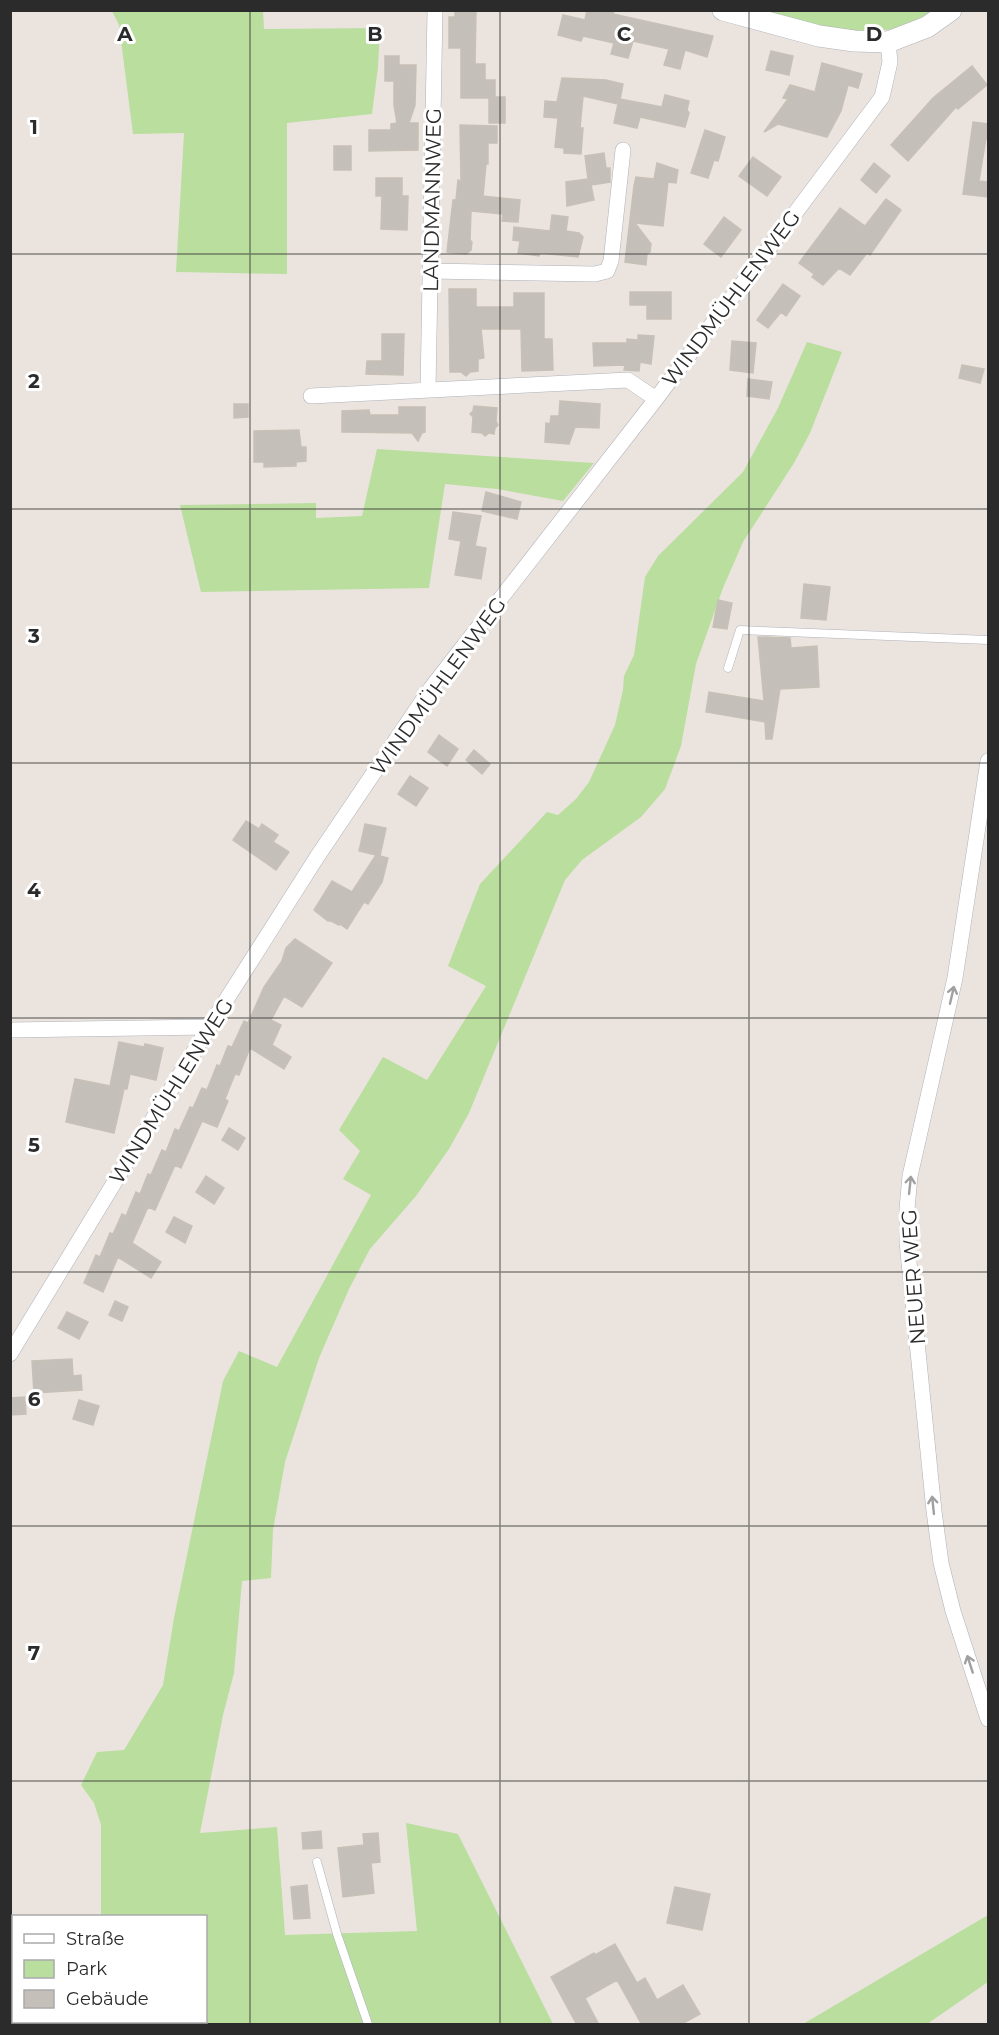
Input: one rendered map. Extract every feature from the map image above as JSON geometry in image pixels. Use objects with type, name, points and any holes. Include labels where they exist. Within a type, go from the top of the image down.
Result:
[{"type":"main road","points":[[723,10],[819,36],[854,41],[888,42],[927,27],[951,10]]},
{"type":"street","name":"LANDMANNWEG","points":[[428,390],[435,10]]},
{"type":"street","name":"WINDMÜHLENWEG","points":[[10,1354],[209,1027],[317,857],[431,688],[656,399],[882,97],[890,62],[888,42]]},
{"type":"street","points":[[431,271],[595,274],[607,271],[611,261],[623,150]]},
{"type":"street","points":[[311,396],[628,380],[656,399]]},
{"type":"street","name":"NEUER WEG","points":[[988,761],[956,978],[910,1176],[907,1242],[941,1563],[953,1611],[988,1719]]},
{"type":"street","points":[[10,1030],[209,1027]]},
{"type":"lane","points":[[728,669],[740,630],[988,640]]},
{"type":"lane","points":[[317,1862],[337,1934],[368,2025]]},
{"type":"green space","points":[[112,11],[263,11],[264,29],[380,28],[372,114],[287,123],[287,274],[176,272],[184,133],[133,134],[119,25]]},
{"type":"green space","points":[[760,11],[934,11],[897,29],[858,32],[821,27]]},
{"type":"green space","points":[[807,342],[842,352],[810,433],[794,463],[743,542],[723,588],[696,664],[681,746],[665,789],[641,817],[582,860],[565,880],[469,1113],[449,1149],[416,1196],[370,1249],[349,1289],[319,1358],[285,1462],[273,1530],[271,1578],[242,1581],[234,1673],[223,1715],[200,1833],[277,1827],[285,1935],[417,1931],[406,1823],[458,1834],[553,2024],[83,2024],[207,2023],[207,1915],[101,1915],[101,1825],[94,1803],[81,1785],[97,1752],[124,1750],[163,1685],[174,1618],[223,1381],[239,1351],[277,1367],[371,1195],[343,1179],[360,1151],[339,1130],[383,1057],[427,1080],[486,986],[448,966],[480,884],[547,812],[558,815],[576,799],[589,782],[615,725],[624,676],[634,655],[645,577],[658,556],[743,472],[778,408]]},
{"type":"green space","points":[[377,449],[594,463],[563,501],[497,489],[445,484],[429,588],[201,592],[180,505],[316,503],[316,518],[362,516]]},
{"type":"green space","points":[[988,1915],[988,1982],[927,2024],[803,2024]]},
{"type":"building","points":[[455,10],[476,10],[475,64],[485,64],[485,80],[495,80],[495,97],[505,97],[505,123],[489,123],[489,98],[461,98],[461,48],[449,48],[449,17],[455,17]]},
{"type":"building","points":[[587,10],[614,10],[613,14],[713,36],[707,57],[685,50],[680,69],[664,65],[669,49],[633,41],[628,58],[611,54],[614,43],[583,36],[581,41],[558,35],[563,15],[585,20]]},
{"type":"building","points":[[771,51],[793,56],[789,75],[766,70]]},
{"type":"building","points":[[385,56],[399,56],[399,65],[416,65],[415,105],[409,123],[418,123],[418,150],[369,151],[369,130],[391,130],[391,124],[397,123],[394,81],[385,81]]},
{"type":"building","points":[[822,63],[862,74],[858,88],[848,85],[841,111],[827,137],[778,124],[764,132],[788,99],[783,98],[790,85],[815,92]]},
{"type":"building","points":[[972,66],[987,85],[958,109],[956,107],[908,161],[891,145],[933,98]]},
{"type":"building","points":[[562,78],[606,80],[623,84],[620,99],[662,107],[665,95],[689,101],[687,110],[689,113],[685,127],[640,117],[637,128],[614,123],[618,104],[583,96],[580,128],[583,128],[581,154],[564,153],[564,148],[555,147],[558,118],[544,117],[545,101],[557,102]]},
{"type":"building","points":[[973,122],[988,124],[988,139],[986,138],[979,181],[988,182],[988,197],[963,194]]},
{"type":"building","points":[[460,125],[497,126],[497,143],[488,143],[488,164],[486,164],[483,196],[520,200],[518,222],[502,221],[503,214],[471,211],[470,240],[472,242],[471,250],[466,254],[447,252],[453,200],[456,200],[458,180],[461,181]]},
{"type":"building","points":[[705,130],[725,137],[718,161],[714,160],[708,178],[691,173]]},
{"type":"building","points":[[334,146],[351,146],[351,170],[334,170]]},
{"type":"building","points":[[604,153],[606,168],[610,168],[610,182],[591,185],[594,200],[567,206],[566,182],[588,179],[585,156]]},
{"type":"building","points":[[753,157],[781,177],[767,196],[739,176]]},
{"type":"building","points":[[657,163],[678,170],[676,183],[668,182],[663,226],[635,223],[651,244],[650,252],[647,254],[646,265],[625,262],[636,177],[654,179]]},
{"type":"building","points":[[874,163],[890,176],[876,193],[861,180]]},
{"type":"building","points":[[376,178],[402,178],[402,196],[408,196],[407,230],[381,229],[382,196],[376,196]]},
{"type":"building","points":[[886,199],[901,210],[870,255],[867,253],[850,275],[839,268],[823,285],[812,277],[814,274],[799,263],[840,208],[865,226]]},
{"type":"building","points":[[552,215],[568,217],[566,231],[579,233],[583,237],[578,257],[518,253],[520,241],[513,240],[514,227],[550,231]]},
{"type":"building","points":[[724,217],[741,230],[721,257],[704,244]]},
{"type":"building","points":[[783,284],[800,296],[786,316],[781,312],[768,328],[757,320]]},
{"type":"building","points":[[449,289],[476,289],[476,307],[514,307],[514,293],[544,293],[544,339],[552,339],[553,370],[522,371],[521,329],[481,329],[484,358],[478,359],[478,371],[470,372],[466,376],[461,372],[450,372]]},
{"type":"building","points":[[630,292],[671,292],[671,319],[647,319],[647,305],[630,305]]},
{"type":"building","points":[[382,334],[404,334],[403,375],[366,374],[367,361],[382,361]]},
{"type":"building","points":[[638,335],[654,336],[651,364],[640,362],[639,371],[624,370],[625,365],[594,366],[593,343],[627,343],[627,339],[638,340]]},
{"type":"building","points":[[732,341],[756,343],[753,373],[730,370]]},
{"type":"building","points":[[962,365],[984,369],[980,383],[959,378]]},
{"type":"building","points":[[748,379],[772,382],[769,399],[747,396]]},
{"type":"building","points":[[560,401],[600,404],[599,428],[575,427],[569,444],[545,442],[546,423],[550,424],[551,416],[559,416]]},
{"type":"building","points":[[234,404],[248,404],[248,417],[234,418]]},
{"type":"building","points":[[474,406],[497,408],[498,425],[494,434],[489,433],[485,436],[482,433],[472,432],[473,417],[470,414]]},
{"type":"building","points":[[399,407],[425,407],[425,432],[418,441],[412,433],[342,432],[342,411],[369,410],[370,415],[399,415]]},
{"type":"building","points":[[299,430],[301,447],[306,447],[306,461],[296,462],[296,466],[264,467],[264,462],[254,462],[254,431]]},
{"type":"building","points":[[486,492],[521,502],[517,519],[482,511]]},
{"type":"building","points":[[453,512],[481,516],[475,546],[486,548],[481,579],[455,575],[461,541],[449,539]]},
{"type":"building","points":[[804,584],[830,587],[826,620],[801,618]]},
{"type":"building","points":[[718,600],[732,603],[727,629],[713,627]]},
{"type":"building","points":[[758,637],[790,638],[791,648],[817,646],[819,687],[780,689],[772,739],[766,739],[765,722],[706,712],[709,692],[764,701]]},
{"type":"building","points":[[439,735],[458,749],[447,766],[428,752]]},
{"type":"building","points":[[474,750],[490,764],[482,774],[466,760]]},
{"type":"building","points":[[410,776],[428,788],[416,806],[398,794]]},
{"type":"building","points":[[246,821],[259,829],[262,824],[278,835],[273,842],[289,852],[276,870],[233,840]]},
{"type":"building","points":[[365,824],[386,828],[380,856],[388,858],[382,882],[368,904],[364,902],[347,929],[340,924],[328,921],[314,910],[332,881],[352,892],[376,855],[359,851]]},
{"type":"building","points":[[295,939],[332,963],[302,1007],[284,996],[271,1020],[281,1025],[272,1045],[291,1057],[284,1069],[250,1048],[239,1075],[235,1074],[225,1099],[228,1101],[217,1127],[202,1121],[181,1168],[175,1165],[155,1210],[148,1207],[132,1243],[161,1262],[151,1278],[118,1257],[103,1292],[84,1283],[96,1255],[100,1257],[110,1233],[113,1234],[122,1214],[126,1216],[136,1192],[140,1194],[162,1150],[166,1152],[175,1129],[179,1131],[202,1088],[207,1090],[228,1046],[232,1047],[244,1021],[248,1023],[264,987],[282,961],[286,948]]},
{"type":"building","points":[[119,1042],[163,1048],[156,1080],[130,1074],[127,1089],[124,1089],[114,1133],[66,1122],[75,1079],[110,1086]]},
{"type":"building","points":[[229,1128],[245,1138],[238,1150],[222,1140]]},
{"type":"building","points":[[206,1176],[224,1188],[214,1204],[196,1192]]},
{"type":"building","points":[[174,1217],[192,1226],[185,1243],[166,1232]]},
{"type":"building","points":[[115,1301],[128,1307],[122,1321],[109,1315]]},
{"type":"building","points":[[67,1312],[88,1322],[79,1339],[58,1328]]},
{"type":"building","points":[[72,1359],[73,1376],[81,1375],[82,1390],[34,1393],[32,1361]]},
{"type":"building","points":[[25,1397],[26,1414],[10,1415],[10,1398]]},
{"type":"building","points":[[79,1400],[99,1406],[93,1425],[73,1419]]},
{"type":"building","points":[[321,1831],[322,1848],[303,1849],[302,1833]]},
{"type":"building","points":[[378,1833],[380,1862],[371,1863],[374,1893],[343,1897],[338,1848],[364,1845],[363,1834]]},
{"type":"building","points":[[307,1885],[310,1918],[294,1919],[291,1887]]},
{"type":"building","points":[[675,1887],[710,1894],[702,1930],[667,1923]]},
{"type":"building","points":[[615,1944],[637,1983],[645,1978],[657,2000],[683,1985],[700,2014],[680,2025],[642,2025],[617,1980],[585,1998],[599,2025],[577,2025],[551,1977]]}]
